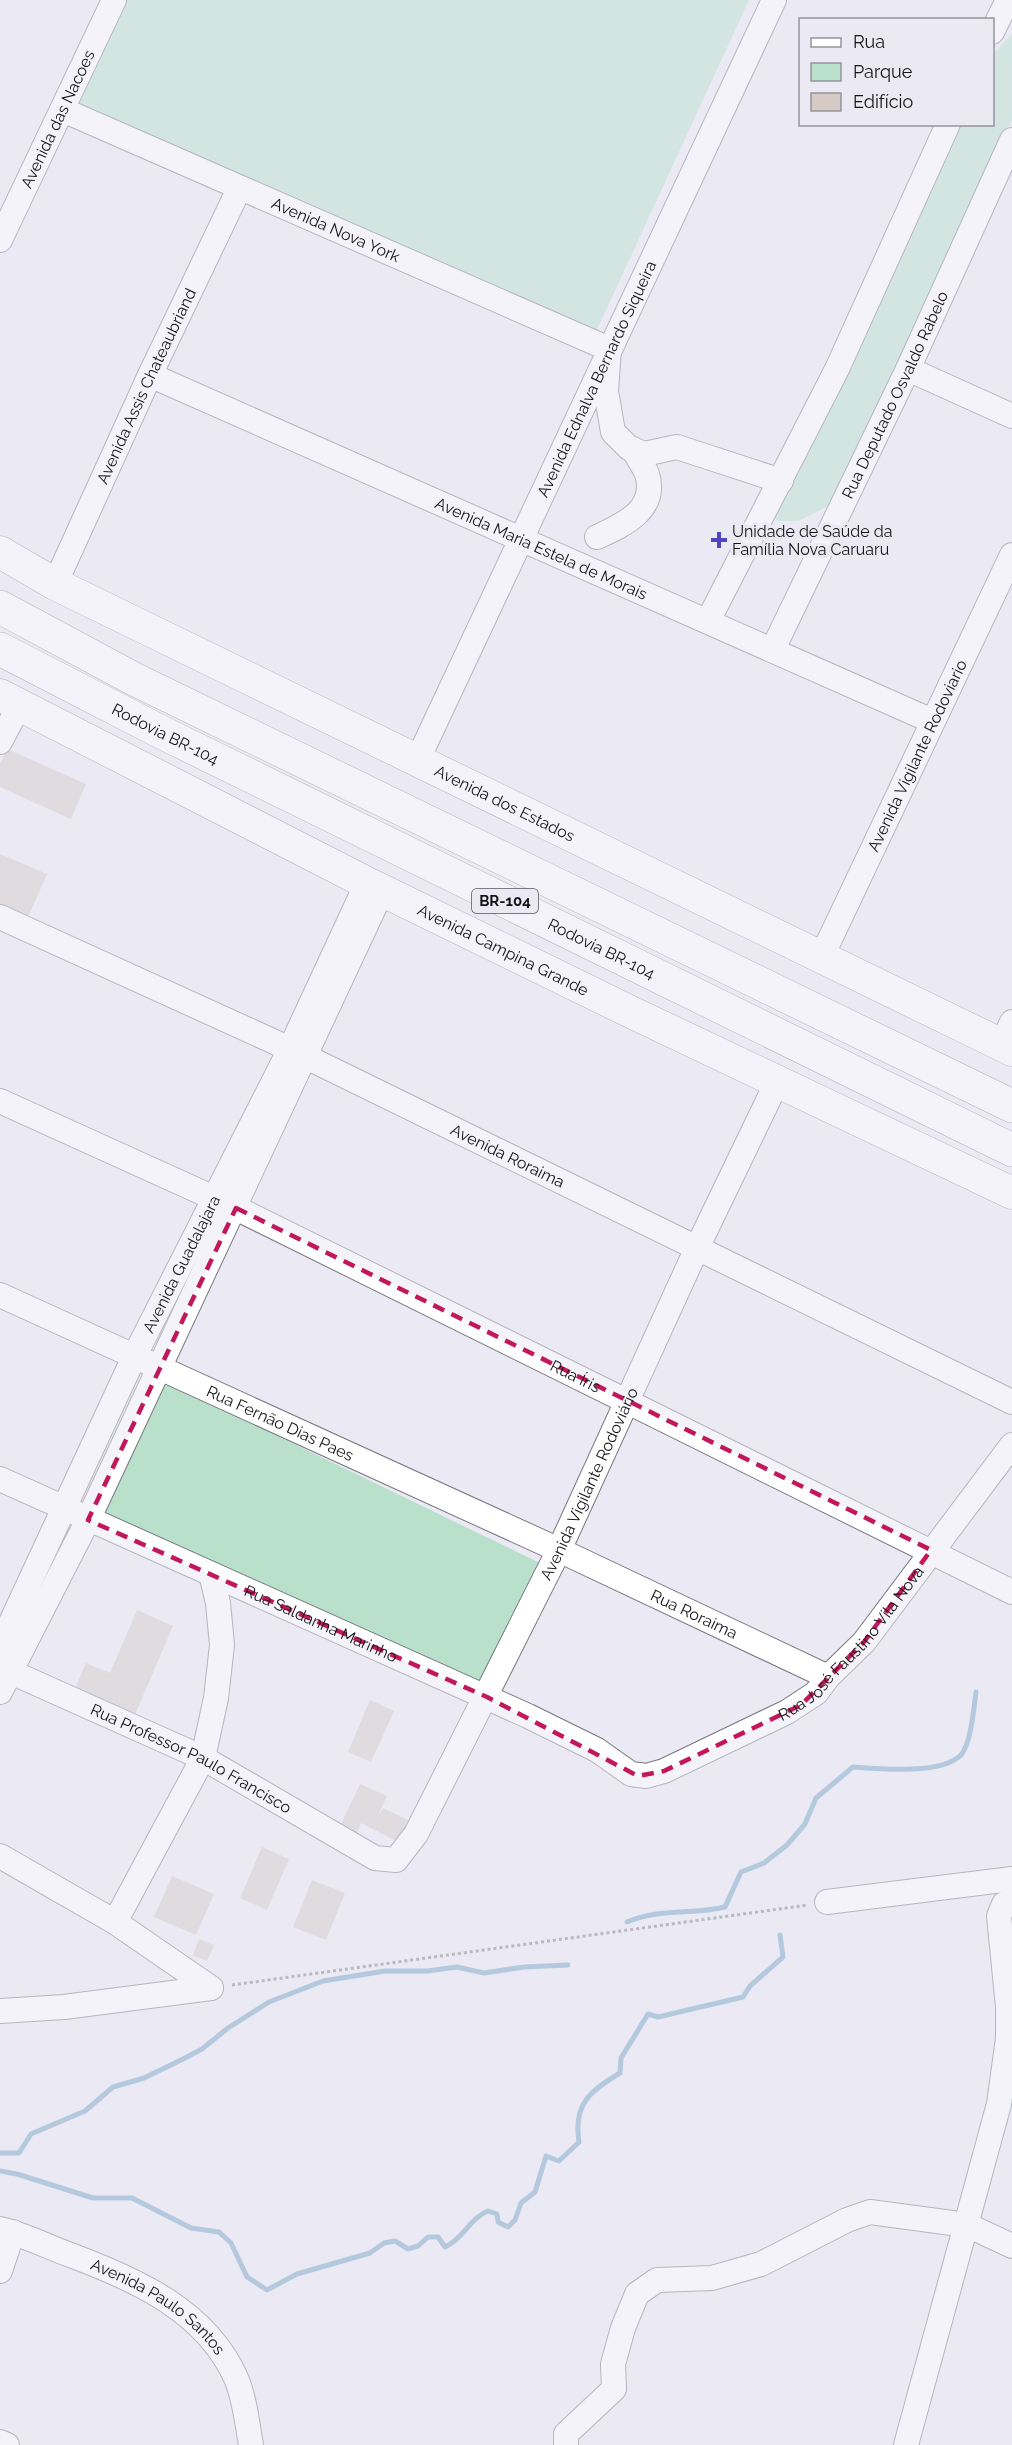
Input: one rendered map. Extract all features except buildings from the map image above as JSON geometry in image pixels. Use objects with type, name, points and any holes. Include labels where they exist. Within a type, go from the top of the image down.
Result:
[{"type":"highway","name":"Rodovia BR-104","points":[[0,607],[134,679],[1012,1106]]},
{"type":"highway","name":"Rodovia BR-104","points":[[0,649],[161,732],[1012,1150]]},
{"type":"main road","name":"Avenida dos Estados","points":[[0,552],[55,584],[418,759],[821,958],[1008,1039]]},
{"type":"main road","name":"Avenida Campina Grande","points":[[10,700],[375,887],[635,1014],[1012,1193]]},
{"type":"street","name":"Avenida das Nacoes","points":[[0,240],[114,0]]},
{"type":"street","name":"Avenida Ednalva Bernardo Siqueira","points":[[418,759],[774,0]]},
{"type":"street","points":[[994,30],[1008,0]]},
{"type":"street","name":"Avenida Nova York","points":[[63,110],[609,349]]},
{"type":"street","points":[[708,621],[837,369],[947,126]]},
{"type":"street","name":"Rua Deputado Osvaldo Rabelo","points":[[773,649],[908,369],[1012,140]]},
{"type":"street","name":"Avenida Assis Chateaubriand","points":[[55,584],[150,375],[239,189]]},
{"type":"street","points":[[609,349],[606,391],[613,432],[633,449],[644,454],[677,447],[781,481]]},
{"type":"street","points":[[908,369],[1012,416]]},
{"type":"street","name":"Avenida Maria Estela de Morais","points":[[150,375],[932,721]]},
{"type":"street","points":[[597,537],[630,523],[642,509],[648,494],[647,474],[633,449]]},
{"type":"street","name":"Avenida Vigilante Rodoviario","points":[[821,958],[1012,555]]},
{"type":"street","points":[[0,741],[10,700]]},
{"type":"street","name":"Avenida Guadalajara","points":[[0,1646],[135,1355],[214,1198],[298,1053],[375,887]]},
{"type":"street","name":"Avenida Roraima","points":[[0,917],[298,1053],[1012,1402]]},
{"type":"street","points":[[3,1677],[88,1520],[236,1208],[298,1053]]},
{"type":"street","name":"Avenida Vigilante Rodoviário","points":[[375,1858],[396,1860],[404,1853],[487,1697],[559,1550],[696,1248],[778,1080]]},
{"type":"street","name":"Rua Íris","points":[[0,1101],[236,1208],[1012,1592]]},
{"type":"street","name":"Rua Fernão Dias Paes","points":[[0,1295],[160,1366],[559,1550]]},
{"type":"street","name":"Rua José Faustino Vila Nova","points":[[638,1776],[664,1771],[808,1700],[864,1642],[1012,1445]]},
{"type":"street","name":"Rua Saldanha Marinho","points":[[0,1479],[487,1697],[597,1750],[638,1776]]},
{"type":"street","name":"Rua Roraima","points":[[559,1550],[828,1677]]},
{"type":"street","points":[[115,1922],[203,1758],[216,1698],[222,1645],[218,1603],[211,1574]]},
{"type":"street","name":"Rua Professor Paulo Francisco","points":[[3,1677],[203,1758],[375,1858]]},
{"type":"street","points":[[0,1856],[115,1922],[211,1988]]},
{"type":"street","points":[[827,1902],[1012,1879]]},
{"type":"street","points":[[906,2445],[967,2225],[1004,2073],[1008,2007],[999,1916],[1004,1904],[1012,1900]]},
{"type":"street","points":[[0,2012],[64,2007],[211,1988]]},
{"type":"street","points":[[566,2445],[566,2434],[614,2389],[613,2364],[623,2328],[637,2294],[657,2280],[712,2278],[761,2264],[847,2220],[870,2212],[967,2225],[1012,2246]]},
{"type":"street","points":[[0,2271],[7,2230]]},
{"type":"street","name":"Avenida Paulo Santos","points":[[7,2230],[143,2284],[189,2318],[223,2355],[236,2378],[244,2400],[251,2445]]},
{"type":"street","points":[[0,2442],[8,2445]]},
{"type":"path","points":[[211,1988],[827,1902]]},
{"type":"highlighted area","points":[[236,1208],[931,1550],[864,1642],[801,1705],[664,1771],[638,1776],[487,1697],[88,1520]]},
{"type":"green space","points":[[124,0],[749,0],[596,332],[75,102]]},
{"type":"green space","points":[[1012,34],[1012,120],[837,502],[798,521],[778,521],[770,513],[955,126],[994,126],[994,53]]},
{"type":"green space","points":[[162,1380],[548,1567],[480,1699],[102,1511]]},
{"type":"waterway","points":[[627,1922],[663,1913],[725,1907],[741,1872],[764,1863],[787,1845],[805,1824],[816,1798],[853,1767],[909,1769],[939,1766],[952,1761],[961,1755],[967,1743],[976,1692]]},
{"type":"waterway","points":[[0,2171],[17,2174],[93,2198],[132,2198],[191,2228],[219,2232],[231,2243],[247,2277],[267,2290],[297,2274],[370,2253],[384,2243],[395,2241],[408,2249],[418,2246],[428,2237],[438,2237],[445,2247],[457,2239],[476,2218],[488,2211],[497,2214],[498,2222],[508,2227],[515,2220],[521,2203],[535,2192],[546,2156],[559,2161],[579,2142],[581,2108],[592,2093],[620,2073],[621,2058],[648,2014],[658,2017],[743,1997],[750,1986],[783,1957],[780,1935]]},
{"type":"waterway","points":[[0,2153],[19,2153],[31,2134],[85,2111],[113,2087],[144,2078],[183,2059],[202,2049],[228,2028],[269,2002],[323,1981],[385,1971],[427,1971],[457,1967],[484,1973],[524,1967],[568,1965]]},
{"type":"place","name":"Unidade de Saúde da Família Nova Caruaru","points":[[719,540]]}]
